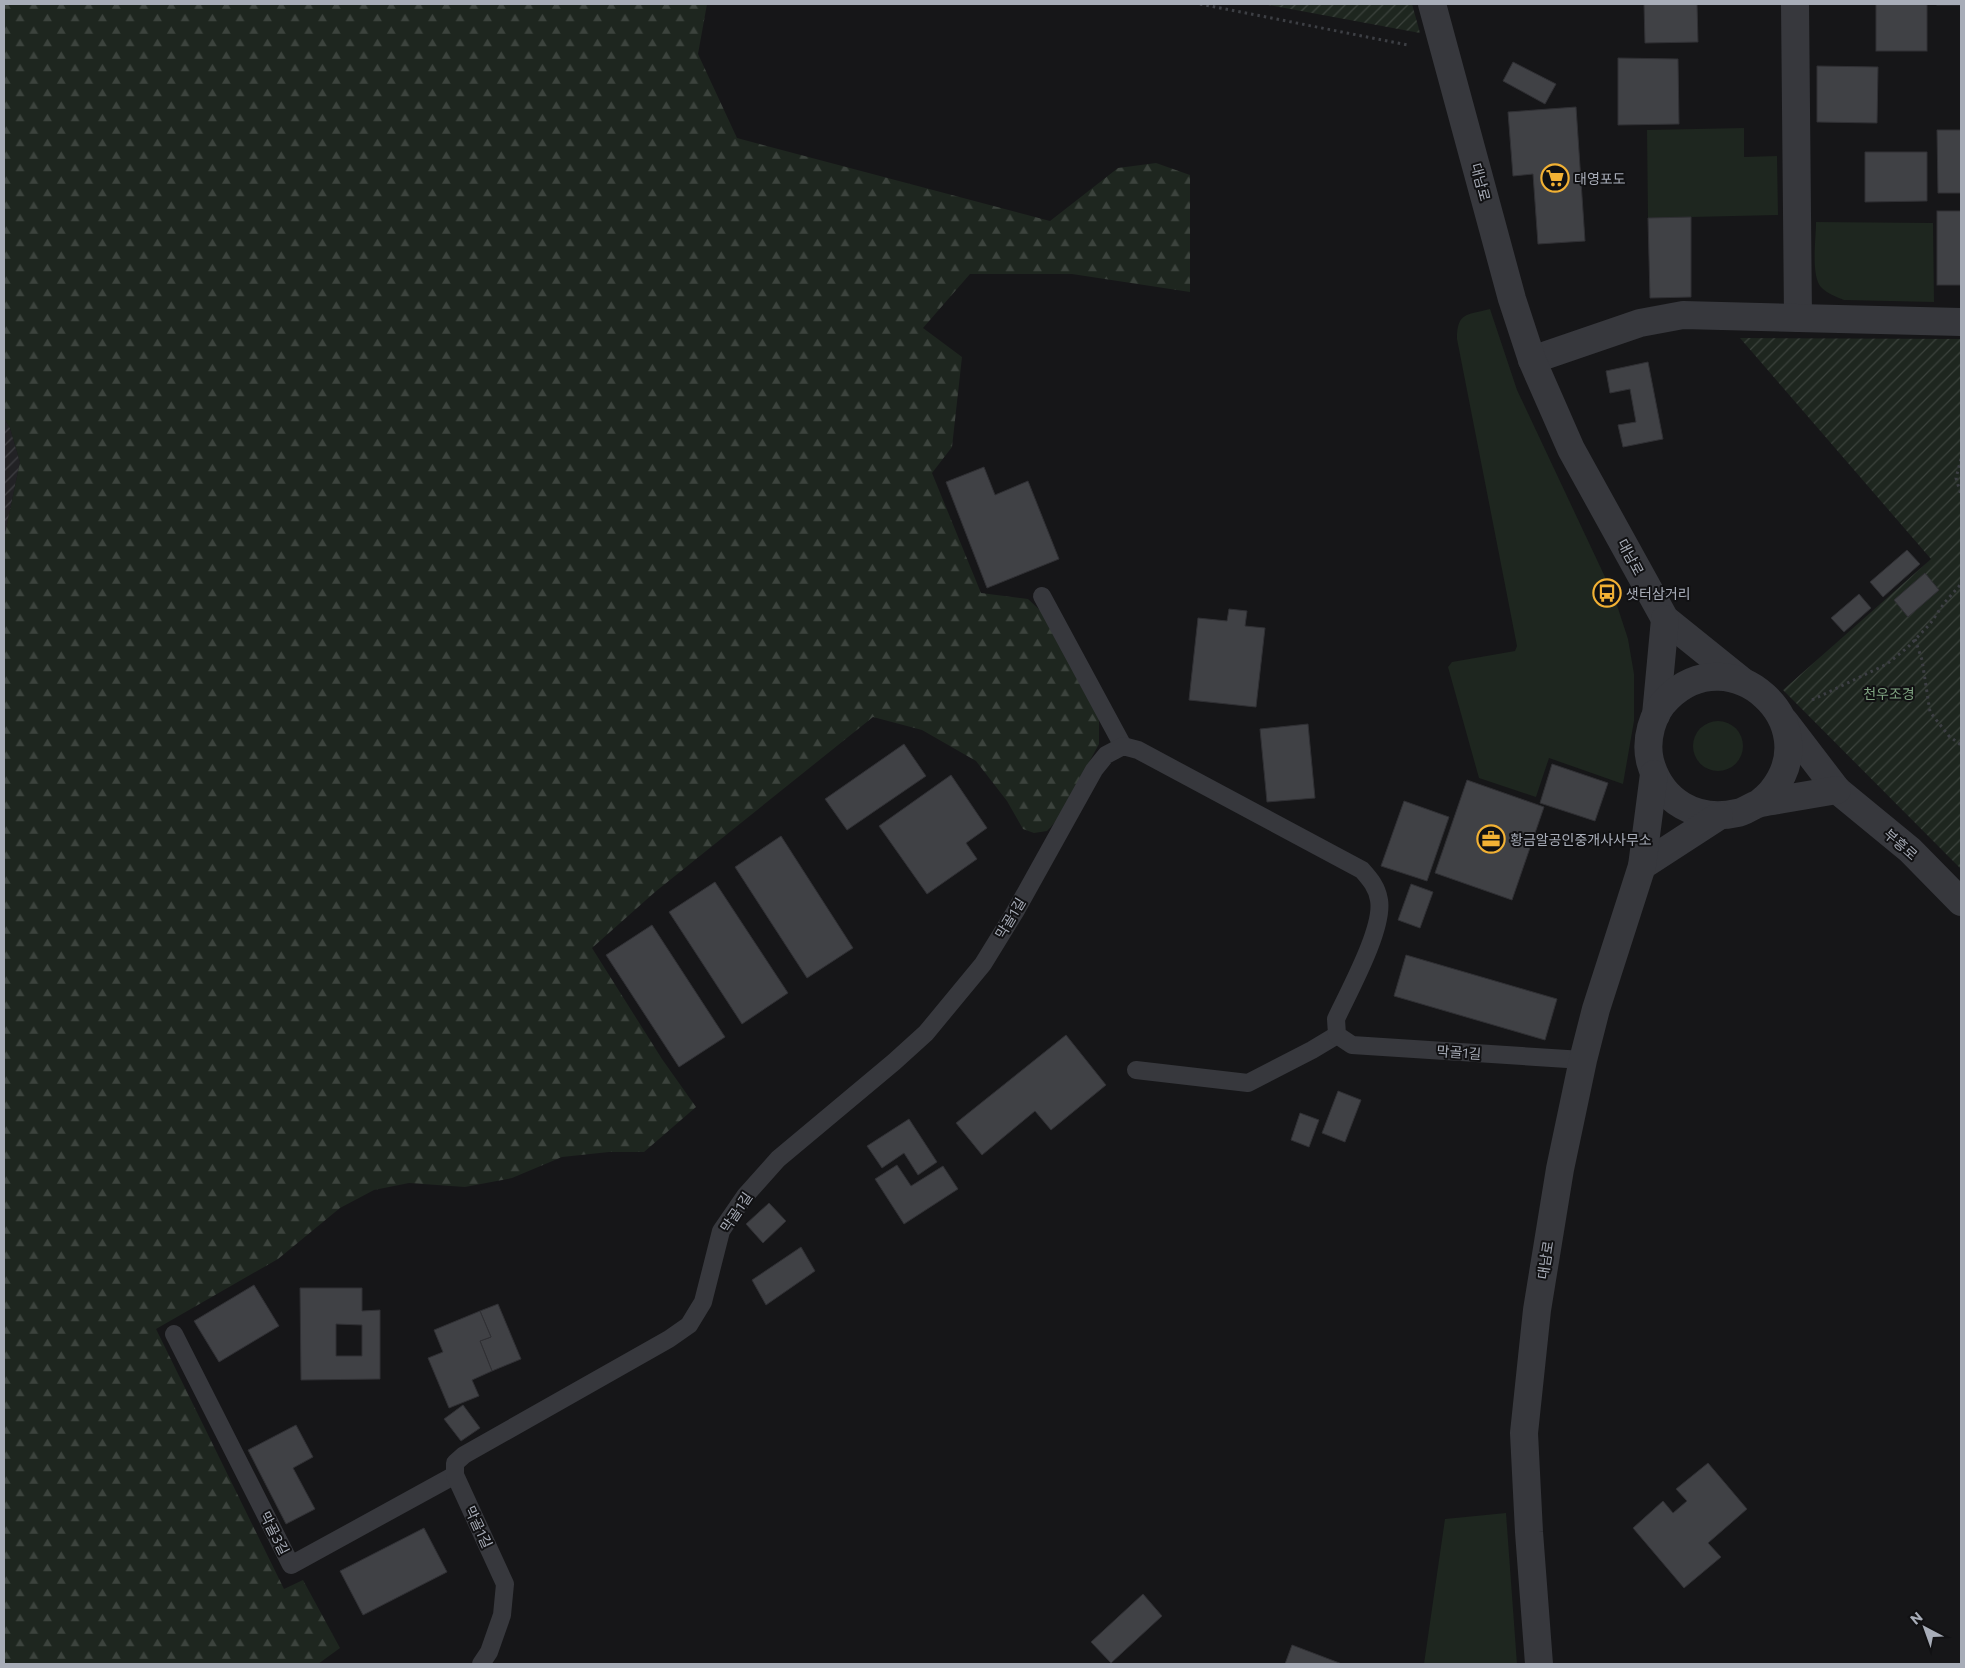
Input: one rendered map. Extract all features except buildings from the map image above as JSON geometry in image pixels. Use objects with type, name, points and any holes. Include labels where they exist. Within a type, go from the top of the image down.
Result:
[{"type":"street","name":"대남로","points":[[1432,4],[1512,299],[1532,360],[1571,449],[1665,619]]},
{"type":"street","points":[[1795,4],[1798,318]]},
{"type":"street","points":[[1532,360],[1640,323],[1683,316],[1961,322]]},
{"type":"street","points":[[1665,619],[1742,681],[1759,689],[1772,702],[1782,718],[1787,737],[1787,756],[1782,774],[1772,791],[1758,804],[1740,813],[1719,816],[1699,814],[1680,805],[1665,791],[1654,774],[1649,754],[1650,734],[1656,715],[1665,619]]},
{"type":"street","points":[[1656,715],[1667,698],[1683,686],[1702,678],[1722,677],[1742,681]]},
{"type":"street","name":"부흥로","points":[[1782,718],[1837,790],[1910,850],[1961,902]]},
{"type":"street","name":"대남로","points":[[1539,1664],[1524,1433],[1537,1310],[1560,1169],[1583,1060],[1596,1009],[1642,866],[1654,774]]},
{"type":"street","points":[[1758,804],[1837,790]]},
{"type":"street","points":[[1642,866],[1719,816]]},
{"type":"lane","points":[[1042,596],[1123,746],[1138,750],[1362,870],[1374,882],[1380,901],[1376,930],[1336,1019],[1337,1035],[1248,1083],[1136,1070]]},
{"type":"lane","name":"막골1길","points":[[481,1664],[489,1652],[502,1615],[505,1584],[455,1475],[455,1463],[464,1455],[669,1339],[689,1325],[702,1302],[721,1231],[744,1196],[778,1160],[926,1033],[951,1004],[983,964],[1015,912],[1094,770],[1106,755],[1123,746]]},
{"type":"lane","name":"막골1길","points":[[1337,1035],[1352,1045],[1583,1060]]},
{"type":"lane","name":"막골3길","points":[[174,1334],[291,1565],[455,1475]]},
{"type":"path","points":[[1200,4],[1446,52]]},
{"type":"path","points":[[1961,459],[1956,478],[1961,495]]},
{"type":"path","points":[[1805,702],[1820,698],[1886,664],[1930,624],[1945,602],[1961,584]]},
{"type":"path","points":[[1915,639],[1922,660],[1930,712],[1949,736],[1961,745]]},
{"type":"shaded area","points":[[4,418],[10,428],[20,462],[4,539]]},
{"type":"green space","points":[[4,4],[707,4],[698,54],[737,138],[1050,221],[1118,168],[1156,163],[1190,175],[1190,292],[1072,274],[970,274],[923,328],[962,357],[952,447],[932,473],[981,593],[1028,599],[1044,614],[1099,719],[1099,744],[1058,819],[1047,831],[1034,833],[1023,829],[1007,801],[976,761],[922,730],[873,717],[655,892],[592,948],[662,1059],[696,1107],[644,1152],[609,1152],[562,1157],[512,1178],[465,1187],[409,1183],[374,1190],[340,1208],[278,1259],[156,1329],[284,1589],[303,1580],[340,1648],[318,1664],[4,1664],[4,539],[20,462],[10,428],[4,418]]},
{"type":"green space","points":[[1263,4],[1412,4],[1420,33]]},
{"type":"green space","points":[[1744,128],[1744,157],[1777,156],[1778,215],[1648,218],[1647,130]]},
{"type":"green space","points":[[1816,222],[1933,223],[1934,302],[1844,300],[1825,291],[1817,280],[1815,255]]},
{"type":"green space","points":[[1490,309],[1517,390],[1614,596],[1628,639],[1634,674],[1634,721],[1623,784],[1549,758],[1536,797],[1479,778],[1448,667],[1452,662],[1515,651],[1517,646],[1457,339],[1457,330],[1461,319],[1469,314]]},
{"type":"green space","name":"천우조경","points":[[1740,338],[1961,339],[1961,869],[1783,690],[1931,559]]},
{"type":"green space","points":[[1718,721],[1728,723],[1736,728],[1741,736],[1743,746],[1741,756],[1736,764],[1728,769],[1718,771],[1708,769],[1700,764],[1695,756],[1693,746],[1695,736],[1700,728],[1708,723]]},
{"type":"green space","points":[[1506,1513],[1517,1664],[1424,1664],[1445,1519]]},
{"type":"place","name":"대영포도","points":[[1555,178]]},
{"type":"place","name":"샛터삼거리","points":[[1607,593]]},
{"type":"place","name":"황금알공인중개사사무소","points":[[1491,839]]}]
